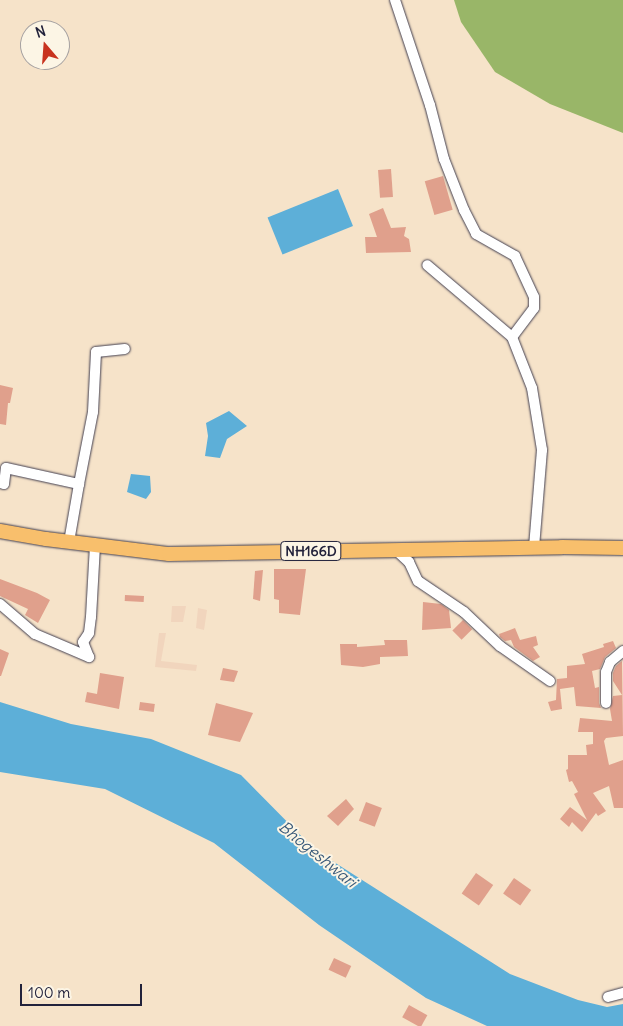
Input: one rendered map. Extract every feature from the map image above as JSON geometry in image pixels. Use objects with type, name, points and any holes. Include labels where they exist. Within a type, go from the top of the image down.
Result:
[{"type":"highway","name":"NH166D","points":[[0,531],[69,542],[169,554],[534,547],[623,548]]},
{"type":"street","points":[[395,0],[430,105],[444,159],[467,216],[476,234],[515,256],[534,297],[534,308],[512,338]]},
{"type":"street","points":[[427,265],[512,338],[532,388],[542,450],[534,547]]},
{"type":"street","points":[[69,542],[93,412],[96,352],[125,349]]},
{"type":"street","points":[[0,483],[4,484],[6,468],[79,484]]},
{"type":"street","points":[[0,604],[36,634],[89,658],[83,642],[88,633],[91,617],[95,545]]},
{"type":"street","points":[[396,550],[409,562],[418,580],[464,612],[500,646],[550,681]]},
{"type":"street","points":[[606,703],[606,672],[610,662],[623,651]]},
{"type":"street","points":[[608,997],[623,993]]},
{"type":"shaded area","points":[[172,606],[186,606],[183,622],[171,622]]},
{"type":"shaded area","points":[[198,608],[207,610],[204,630],[196,628]]},
{"type":"shaded area","points":[[159,633],[166,633],[161,661],[197,665],[196,671],[155,667]]},
{"type":"green space","points":[[454,0],[623,0],[623,133],[550,104],[495,72],[461,22]]},
{"type":"water","points":[[338,189],[353,226],[283,255],[268,217]]},
{"type":"water","points":[[229,411],[247,426],[227,439],[220,458],[205,456],[208,436],[206,423]]},
{"type":"water","points":[[131,474],[150,476],[151,492],[146,499],[127,492]]},
{"type":"water","name":"Bhogeshwari","points":[[0,702],[71,724],[151,739],[241,775],[315,850],[510,974],[578,1000],[607,1007],[623,1004],[623,1026],[487,1026],[426,998],[319,925],[214,843],[105,789],[0,772]]},
{"type":"building","points":[[391,169],[393,197],[380,198],[378,170]]},
{"type":"building","points":[[443,176],[453,210],[434,215],[425,181]]},
{"type":"building","points":[[383,208],[391,228],[406,227],[404,236],[409,239],[411,252],[366,253],[365,237],[377,237],[369,214]]},
{"type":"building","points":[[0,385],[13,388],[10,403],[8,403],[6,425],[0,424]]},
{"type":"building","points":[[274,569],[306,569],[300,615],[279,613],[279,600],[274,599]]},
{"type":"building","points":[[263,570],[260,601],[253,599],[255,571]]},
{"type":"building","points":[[0,579],[50,600],[38,623],[25,615],[28,609],[0,596]]},
{"type":"building","points":[[125,595],[144,596],[144,602],[125,601]]},
{"type":"building","points":[[423,602],[441,604],[449,610],[451,628],[422,630]]},
{"type":"building","points":[[463,620],[472,629],[462,640],[452,631]]},
{"type":"building","points":[[515,628],[520,640],[536,636],[538,645],[533,647],[540,657],[533,661],[514,647],[511,640],[505,641],[500,637],[499,634]]},
{"type":"building","points":[[384,640],[407,640],[408,656],[380,657],[380,664],[363,667],[341,665],[340,644],[357,644],[357,647],[385,645]]},
{"type":"building","points":[[613,641],[616,648],[605,657],[600,669],[592,671],[595,688],[599,687],[599,703],[601,708],[576,706],[574,687],[560,689],[562,709],[551,711],[548,702],[556,700],[557,679],[567,678],[567,666],[585,664],[582,654],[604,647],[603,644]]},
{"type":"building","points":[[0,649],[9,653],[1,676],[0,676]]},
{"type":"building","points":[[622,661],[623,736],[606,738],[604,741],[609,765],[623,760],[623,808],[614,808],[609,786],[593,793],[606,811],[598,816],[596,813],[582,832],[572,822],[569,827],[560,819],[570,807],[587,820],[574,794],[578,792],[572,781],[569,782],[566,770],[568,769],[568,755],[587,755],[586,745],[593,744],[593,732],[578,732],[580,718],[612,721],[610,709],[613,696],[622,695],[613,681],[613,673],[616,666]]},
{"type":"building","points":[[223,668],[238,671],[234,682],[220,680]]},
{"type":"building","points":[[100,673],[124,677],[119,709],[85,702],[87,692],[97,694]]},
{"type":"building","points":[[140,702],[155,704],[154,712],[139,710]]},
{"type":"building","points":[[216,703],[253,713],[240,742],[208,735]]},
{"type":"building","points":[[346,799],[354,809],[338,826],[327,816]]},
{"type":"building","points":[[366,802],[382,808],[375,827],[359,821]]},
{"type":"building","points":[[476,873],[493,885],[479,906],[462,893]]},
{"type":"building","points":[[514,878],[531,890],[520,906],[503,894]]},
{"type":"building","points":[[334,958],[351,966],[346,978],[329,970]]},
{"type":"building","points":[[409,1005],[427,1015],[421,1026],[402,1017]]}]
